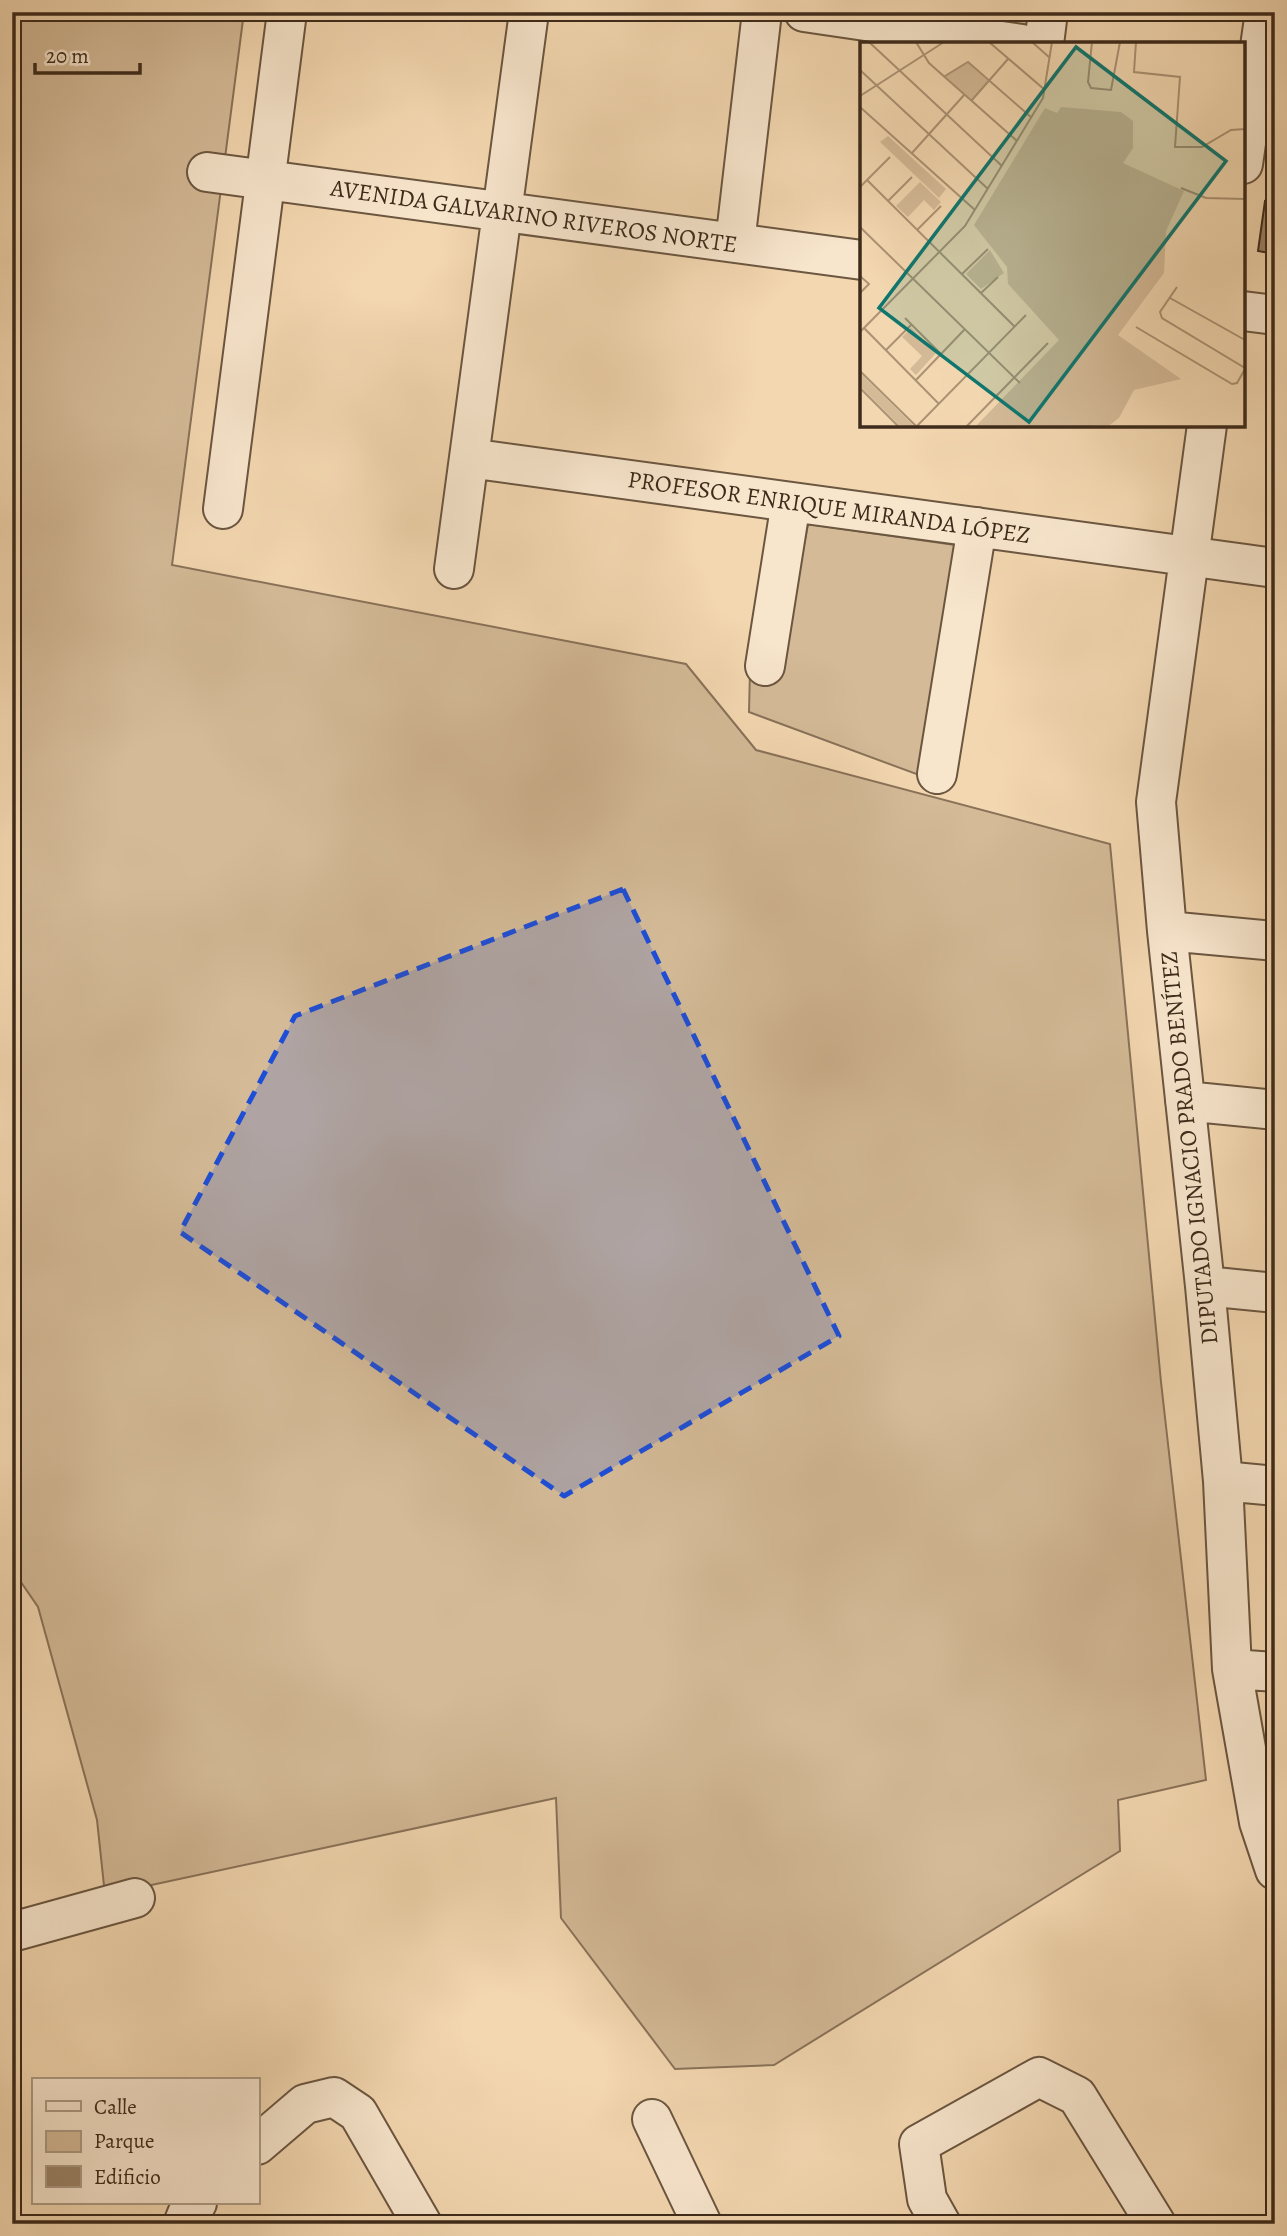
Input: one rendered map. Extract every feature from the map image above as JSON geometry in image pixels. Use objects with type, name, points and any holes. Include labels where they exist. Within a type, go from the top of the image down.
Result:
[{"type":"street","points":[[222,509],[287,12]]},
{"type":"street","points":[[454,569],[529,12]]},
{"type":"street","points":[[735,243],[762,12]]},
{"type":"street","points":[[804,12],[1008,42]]},
{"type":"street","points":[[1044,42],[1048,12]]},
{"type":"street","points":[[1245,150],[1265,12]]},
{"type":"street","name":"AVENIDA GALVARINO RIVEROS NORTE","points":[[207,172],[860,260]]},
{"type":"street","points":[[1245,311],[1275,314]]},
{"type":"street","name":"DIPUTADO IGNACIO PRADO BENÍTEZ","points":[[1207,427],[1156,802],[1223,1481],[1232,1669],[1259,1822],[1275,1870]]},
{"type":"street","name":"PROFESOR ENRIQUE MIRANDA LÓPEZ","points":[[469,458],[1275,568]]},
{"type":"street","points":[[765,666],[791,502]]},
{"type":"street","points":[[936,774],[977,527]]},
{"type":"street","points":[[1167,931],[1275,941]]},
{"type":"street","points":[[1185,1101],[1275,1110]]},
{"type":"street","points":[[1205,1286],[1275,1293]]},
{"type":"street","points":[[1223,1481],[1275,1486]]},
{"type":"street","points":[[1232,1669],[1275,1672]]},
{"type":"street","points":[[12,1932],[135,1898]]},
{"type":"street","points":[[941,2224],[927,2199],[919,2144],[1039,2077],[1077,2096],[1156,2224]]},
{"type":"street","points":[[259,2143],[305,2104],[334,2097],[358,2113],[422,2224]]},
{"type":"street","points":[[652,2119],[702,2224]]},
{"type":"street","points":[[183,2224],[187,2214],[196,2204]]},
{"type":"highlighted area","points":[[623,889],[839,1336],[564,1496],[180,1232],[295,1016]]},
{"type":"green space","points":[[12,12],[244,12],[172,565],[686,664],[756,750],[1110,844],[1161,1382],[1206,1780],[1118,1800],[1120,1851],[774,2065],[675,2069],[561,1918],[556,1798],[105,1895],[97,1820],[38,1607],[12,1569]]},
{"type":"green space","points":[[937,12],[1033,12],[1031,26]]},
{"type":"green space","points":[[808,524],[955,545],[919,775],[749,712],[750,670],[780,672]]},
{"type":"building","points":[[1265,201],[1275,203],[1275,254],[1258,251]]}]
